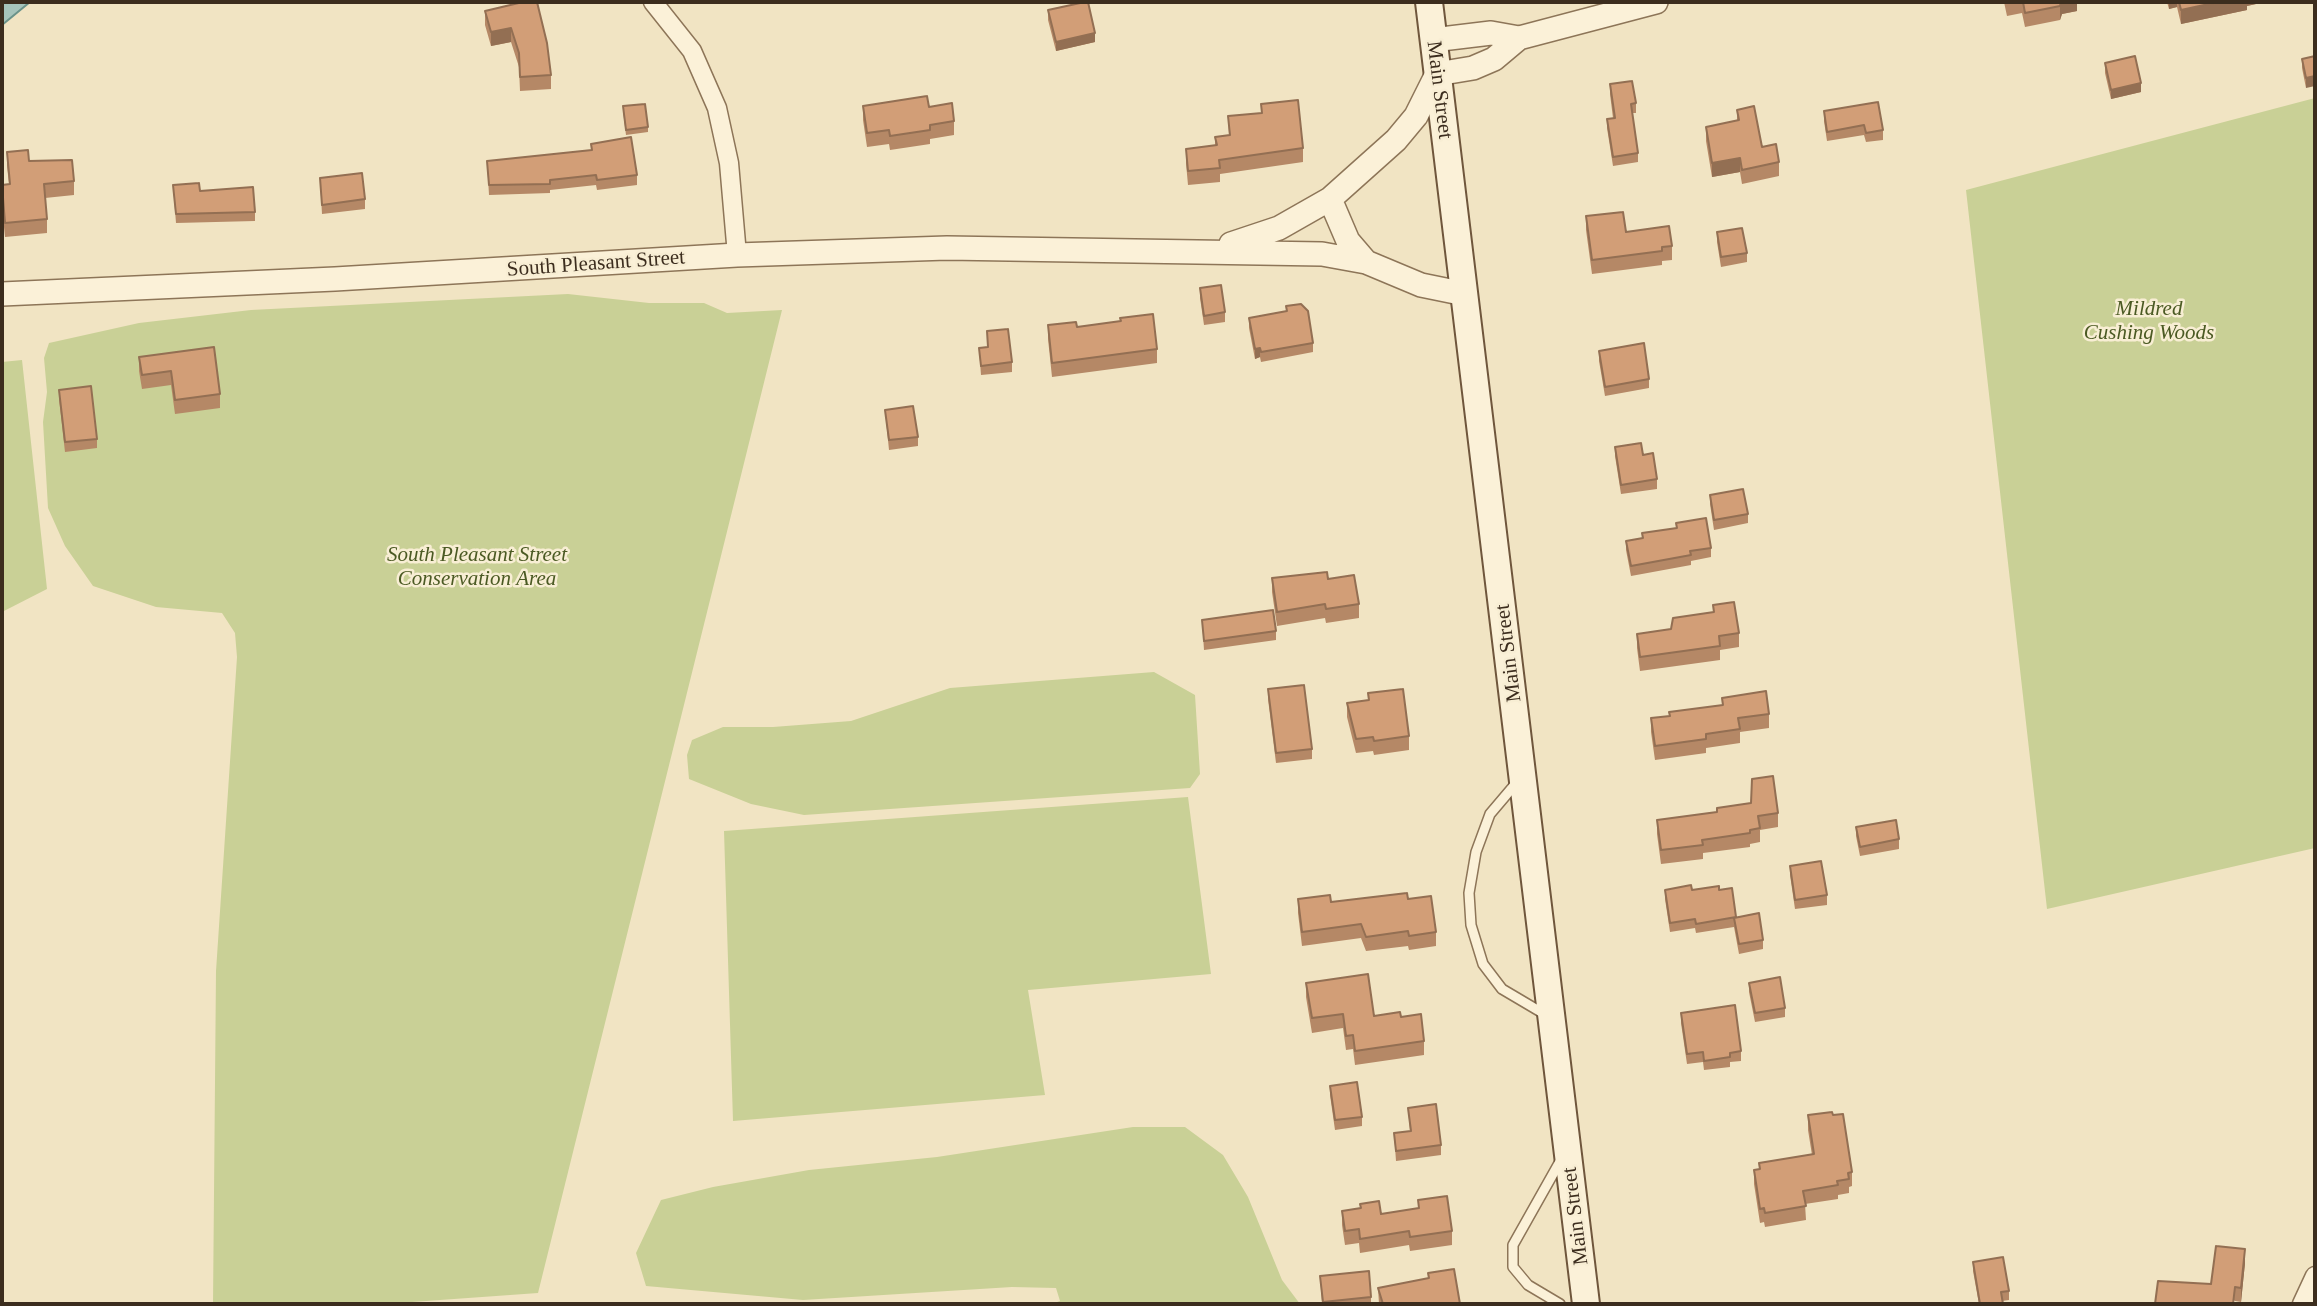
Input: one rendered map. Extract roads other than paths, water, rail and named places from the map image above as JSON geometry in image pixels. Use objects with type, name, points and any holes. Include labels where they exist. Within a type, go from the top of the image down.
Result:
[{"type":"main road","name":"Main Street","points":[[1429,2],[1586,1304]]},
{"type":"street","points":[[653,2],[692,51],[717,108],[729,163],[737,255]]},
{"type":"street","points":[[1433,40],[1491,33],[1519,38],[1656,2]]},
{"type":"street","points":[[1437,74],[1483,63],[1507,50],[1519,38]]},
{"type":"street","name":"South Pleasant Street","points":[[1190,252],[1261,236],[1330,199],[1396,140],[1416,116],[1437,74]]},
{"type":"street","points":[[1330,199],[1348,241],[1366,261]]},
{"type":"street","name":"South Pleasant Street","points":[[2,294],[296,282],[737,255],[947,248],[1322,254],[1366,261],[1421,285],[1465,294]]},
{"type":"street","points":[[2302,1304],[2315,1276]]},
{"type":"lane","points":[[1523,775],[1490,814],[1476,852],[1469,893],[1471,925],[1483,964],[1502,989],[1553,1019]]},
{"type":"lane","points":[[1560,1304],[1528,1286],[1513,1267],[1513,1245],[1569,1148]]},
{"type":"water","points":[[2,2],[30,2],[2,25]]},
{"type":"park label","name":"Mildred Cushing Woods","points":[[2149,321]]},
{"type":"park label","name":"South Pleasant Street Conservation Area","points":[[477,567]]}]
